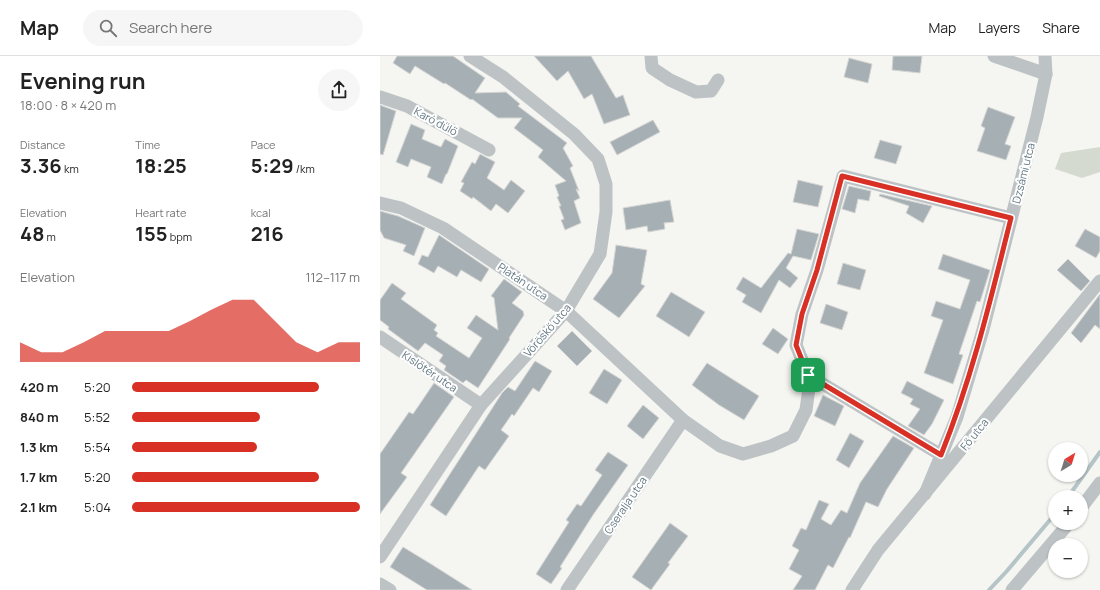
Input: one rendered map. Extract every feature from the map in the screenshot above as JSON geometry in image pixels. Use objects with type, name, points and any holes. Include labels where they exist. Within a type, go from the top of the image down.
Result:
[{"type":"street","name":"Vöröskő utca","points":[[380,557],[481,405],[566,311],[600,254],[606,212],[606,184],[598,159],[568,129],[503,77],[470,56]]},
{"type":"street","points":[[651,56],[652,68],[670,80],[696,92],[711,91],[718,80]]},
{"type":"street","points":[[994,56],[1046,74]]},
{"type":"street","name":"Dzsámi utca","points":[[925,494],[956,417],[983,330],[1037,117],[1046,74],[1045,56]]},
{"type":"street","name":"Karó dűlő","points":[[380,97],[407,106],[489,150]]},
{"type":"street","points":[[941,455],[808,375],[796,345],[800,320],[817,270],[842,176],[1011,218]]},
{"type":"street","name":"Platán utca","points":[[380,203],[401,208],[443,228],[566,311],[683,420],[720,446],[743,454],[771,446],[793,436],[806,410],[809,388],[808,375]]},
{"type":"street","name":"Fő utca","points":[[852,590],[878,550],[1100,281]]},
{"type":"street","name":"Kislőtér utca","points":[[380,337],[481,405]]},
{"type":"street","name":"Cseralja utca","points":[[567,590],[683,420]]},
{"type":"street","points":[[1088,499],[1100,483]]},
{"type":"street","points":[[1012,590],[1064,530]]},
{"type":"street","points":[[380,584],[390,590]]},
{"type":"shaded area","points":[[1100,147],[1100,172],[1082,178],[1055,169],[1061,153]]},
{"type":"building","points":[[397,56],[453,56],[485,78],[475,93],[506,92],[520,104],[518,106],[567,143],[563,148],[573,166],[570,168],[579,191],[576,189],[580,198],[574,201],[581,223],[565,230],[561,220],[564,219],[559,206],[561,206],[557,197],[559,196],[555,185],[566,181],[538,157],[543,150],[514,128],[522,118],[498,118],[472,99],[471,100],[415,66],[410,74],[393,63]]},
{"type":"building","points":[[534,56],[591,56],[616,98],[623,95],[630,115],[604,124],[592,94],[584,99],[568,71],[557,81]]},
{"type":"building","points":[[893,56],[922,56],[920,73],[892,70]]},
{"type":"building","points":[[849,58],[872,64],[868,83],[844,77]]},
{"type":"building","points":[[380,105],[396,111],[383,155],[380,154]]},
{"type":"building","points":[[988,107],[1015,117],[1005,144],[1011,146],[1006,160],[977,151],[985,128],[981,126]]},
{"type":"building","points":[[653,120],[660,132],[617,155],[610,142]]},
{"type":"building","points":[[411,124],[425,130],[422,139],[441,147],[445,139],[458,146],[442,184],[427,177],[431,167],[411,159],[408,167],[396,162]]},
{"type":"building","points":[[880,140],[902,146],[896,164],[874,158]]},
{"type":"building","points":[[480,154],[495,162],[487,178],[504,190],[511,180],[525,191],[508,213],[496,204],[491,211],[473,197],[472,199],[460,191],[464,183],[461,182],[472,162],[475,164]]},
{"type":"building","points":[[798,180],[823,186],[818,207],[793,202]]},
{"type":"building","points":[[849,186],[871,191],[869,201],[858,199],[855,213],[842,209]]},
{"type":"building","points":[[880,194],[932,206],[923,223],[906,213],[909,206],[879,196]]},
{"type":"building","points":[[670,200],[674,222],[664,223],[665,229],[648,232],[647,226],[626,230],[623,208]]},
{"type":"building","points":[[380,211],[398,216],[425,228],[414,256],[403,251],[406,245],[384,238],[380,230]]},
{"type":"building","points":[[797,229],[819,234],[811,260],[793,256],[786,268],[798,278],[790,288],[779,280],[761,313],[742,302],[746,295],[736,289],[743,277],[761,288],[788,253],[791,254]]},
{"type":"building","points":[[1085,229],[1100,237],[1100,251],[1096,258],[1075,246]]},
{"type":"building","points":[[439,235],[489,269],[481,282],[461,270],[457,277],[438,266],[434,273],[418,264],[422,255],[428,257]]},
{"type":"building","points":[[616,245],[647,250],[641,284],[645,286],[619,318],[593,299],[612,273]]},
{"type":"building","points":[[943,254],[990,270],[980,302],[977,301],[959,354],[963,355],[953,384],[924,373],[943,320],[931,316],[936,301],[960,309],[970,280],[938,269]]},
{"type":"building","points":[[1068,259],[1090,281],[1081,291],[1057,270]]},
{"type":"building","points":[[843,263],[866,270],[860,290],[837,284]]},
{"type":"building","points":[[504,279],[522,292],[512,303],[523,311],[524,315],[478,388],[466,380],[463,383],[444,370],[446,366],[439,361],[443,355],[425,343],[418,351],[388,329],[389,327],[380,320],[380,300],[392,283],[406,293],[401,299],[437,325],[434,330],[438,333],[436,336],[469,358],[482,338],[467,328],[476,315],[498,330],[494,298],[491,296]]},
{"type":"building","points":[[671,292],[705,312],[689,337],[656,316]]},
{"type":"building","points":[[1100,294],[1100,329],[1095,325],[1081,343],[1071,333]]},
{"type":"building","points":[[826,304],[848,312],[842,330],[820,323]]},
{"type":"building","points":[[773,328],[788,339],[778,354],[762,344]]},
{"type":"building","points":[[572,331],[592,351],[577,366],[557,346]]},
{"type":"building","points":[[535,361],[552,371],[539,392],[533,388],[514,416],[512,414],[501,430],[509,436],[485,470],[479,466],[446,516],[430,505],[502,393],[508,387],[515,391]]},
{"type":"building","points":[[707,363],[759,396],[744,420],[719,405],[692,385]]},
{"type":"building","points":[[604,369],[622,380],[607,404],[589,393]]},
{"type":"building","points":[[907,381],[944,400],[932,424],[924,435],[908,426],[920,409],[910,404],[913,399],[901,393]]},
{"type":"building","points":[[434,383],[454,397],[401,473],[407,477],[380,514],[380,454],[409,412],[413,414]]},
{"type":"building","points":[[823,395],[844,406],[835,426],[814,416]]},
{"type":"building","points":[[643,405],[659,418],[643,439],[627,426]]},
{"type":"building","points":[[850,433],[864,441],[849,468],[836,460]]},
{"type":"building","points":[[893,436],[914,448],[887,489],[878,507],[866,502],[850,538],[849,537],[833,568],[828,565],[815,590],[793,590],[802,576],[789,569],[799,550],[792,546],[801,528],[806,530],[819,500],[829,504],[821,519],[831,525],[841,510],[847,513],[860,483]]},
{"type":"building","points":[[608,452],[628,465],[593,515],[551,584],[536,574],[569,522],[566,520],[577,504],[581,506],[602,475],[595,470]]},
{"type":"building","points":[[670,523],[688,536],[668,563],[670,564],[651,590],[632,577]]},
{"type":"building","points":[[403,547],[472,590],[427,590],[390,567]]},
{"type":"waterway","points":[[1073,490],[1100,452]]},
{"type":"waterway","points":[[989,590],[1048,522]]},
{"type":"route","points":[[842,176],[1011,218],[983,330],[956,417],[941,455],[808,375],[796,345],[802,314],[817,270],[842,176]]}]
